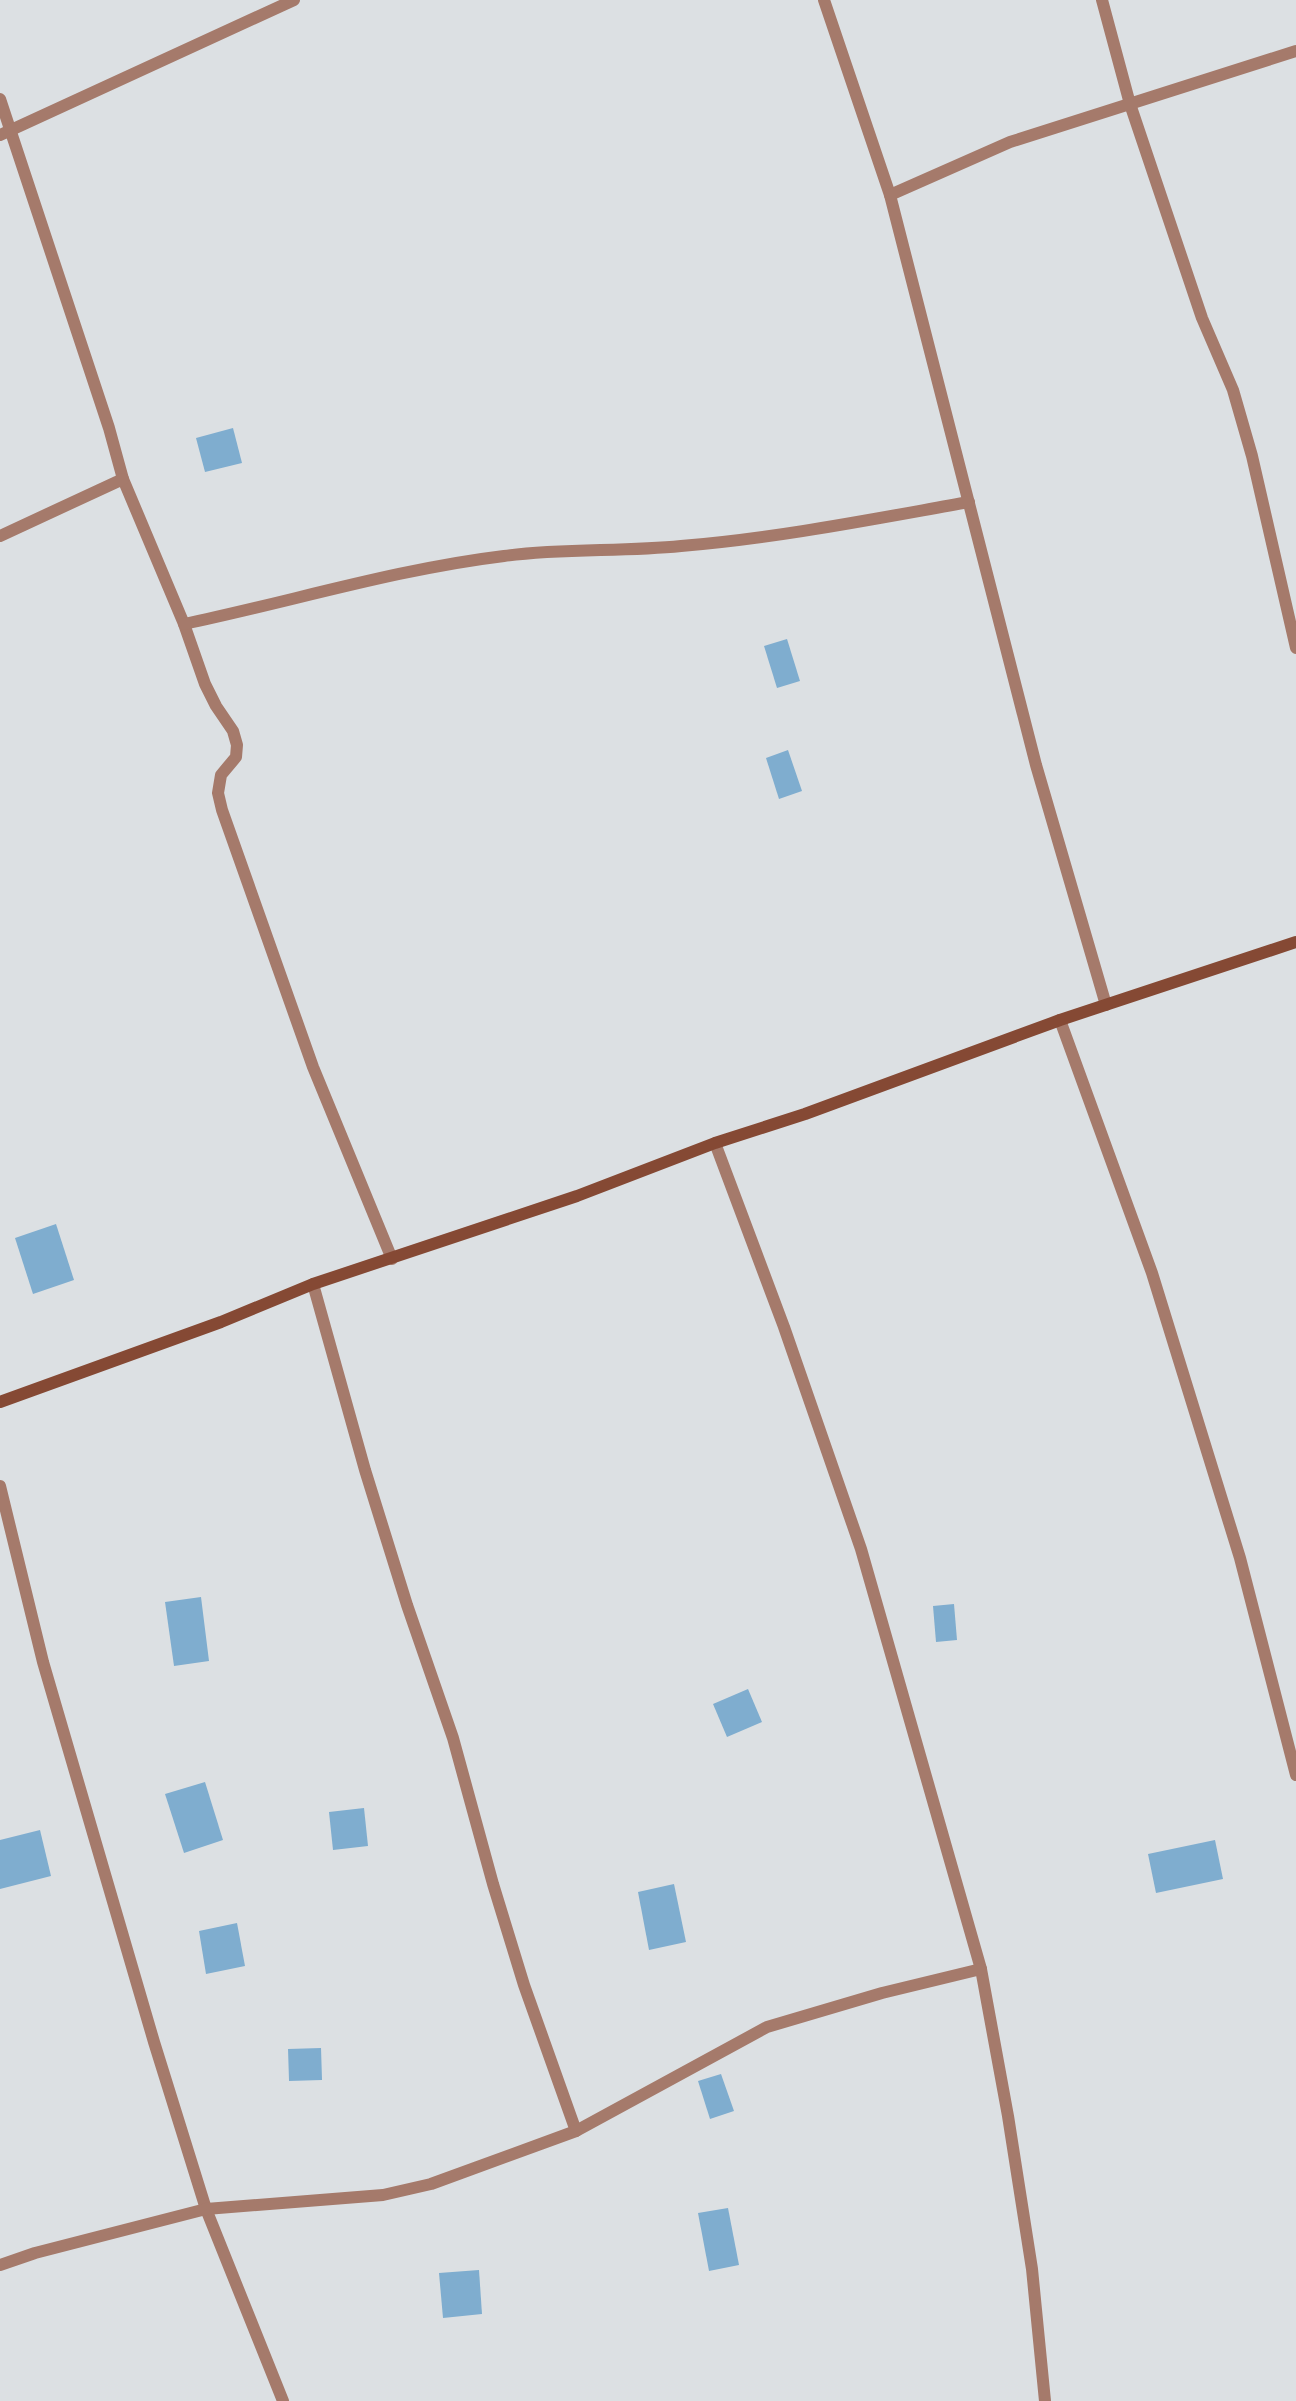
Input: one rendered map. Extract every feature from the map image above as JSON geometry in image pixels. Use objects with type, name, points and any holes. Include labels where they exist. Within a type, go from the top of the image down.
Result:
[{"type":"street","points":[[5,134],[294,0]]},
{"type":"street","points":[[824,0],[890,195],[1036,765],[1106,1005]]},
{"type":"street","points":[[1102,0],[1130,104],[1202,318],[1233,390],[1252,456],[1296,648]]},
{"type":"street","points":[[890,195],[1010,142],[1296,51]]},
{"type":"street","points":[[0,99],[5,134],[110,428],[123,479],[184,624],[205,684],[216,706],[233,731],[237,745],[236,757],[221,775],[218,793],[222,810],[313,1067],[392,1259]]},
{"type":"street","points":[[0,536],[123,479]]},
{"type":"street","points":[[184,624],[446,565],[549,552],[679,547],[771,536],[969,502]]},
{"type":"street","points":[[0,1402],[221,1322],[314,1284],[577,1196],[715,1143],[805,1114],[1060,1020],[1296,942]]},
{"type":"street","points":[[1060,1020],[1156,1285],[1240,1558],[1296,1775]]},
{"type":"street","points":[[715,1143],[784,1327],[861,1549],[981,1969],[1008,2116],[1032,2269],[1045,2401]]},
{"type":"street","points":[[314,1284],[365,1470],[407,1605],[453,1738],[493,1884],[525,1985],[576,2131]]},
{"type":"street","points":[[0,1486],[43,1662],[154,2042],[206,2210],[283,2401]]},
{"type":"street","points":[[0,2265],[46,2250],[206,2210],[383,2195],[431,2184],[576,2131],[768,2027],[882,1993],[981,1969]]},
{"type":"building","points":[[233,428],[242,463],[205,472],[196,438]]},
{"type":"building","points":[[787,639],[800,681],[777,688],[764,646]]},
{"type":"building","points":[[788,750],[802,791],[779,799],[766,758]]},
{"type":"building","points":[[56,1224],[74,1280],[33,1294],[15,1238]]},
{"type":"building","points":[[201,1597],[209,1661],[174,1666],[165,1602]]},
{"type":"building","points":[[954,1604],[957,1640],[936,1642],[933,1606]]},
{"type":"building","points":[[748,1689],[762,1722],[727,1737],[713,1704]]},
{"type":"building","points":[[205,1782],[223,1840],[184,1853],[165,1794]]},
{"type":"building","points":[[364,1808],[368,1846],[333,1850],[329,1812]]},
{"type":"building","points":[[40,1830],[51,1876],[0,1889],[0,1840]]},
{"type":"building","points":[[1215,1840],[1223,1879],[1156,1893],[1148,1854]]},
{"type":"building","points":[[674,1884],[686,1942],[649,1950],[638,1892]]},
{"type":"building","points":[[237,1923],[245,1966],[206,1974],[199,1931]]},
{"type":"building","points":[[321,2048],[322,2080],[289,2081],[288,2049]]},
{"type":"building","points":[[721,2074],[734,2111],[710,2119],[698,2081]]},
{"type":"building","points":[[728,2208],[739,2265],[709,2271],[698,2213]]},
{"type":"building","points":[[479,2270],[482,2314],[443,2318],[439,2273]]}]
